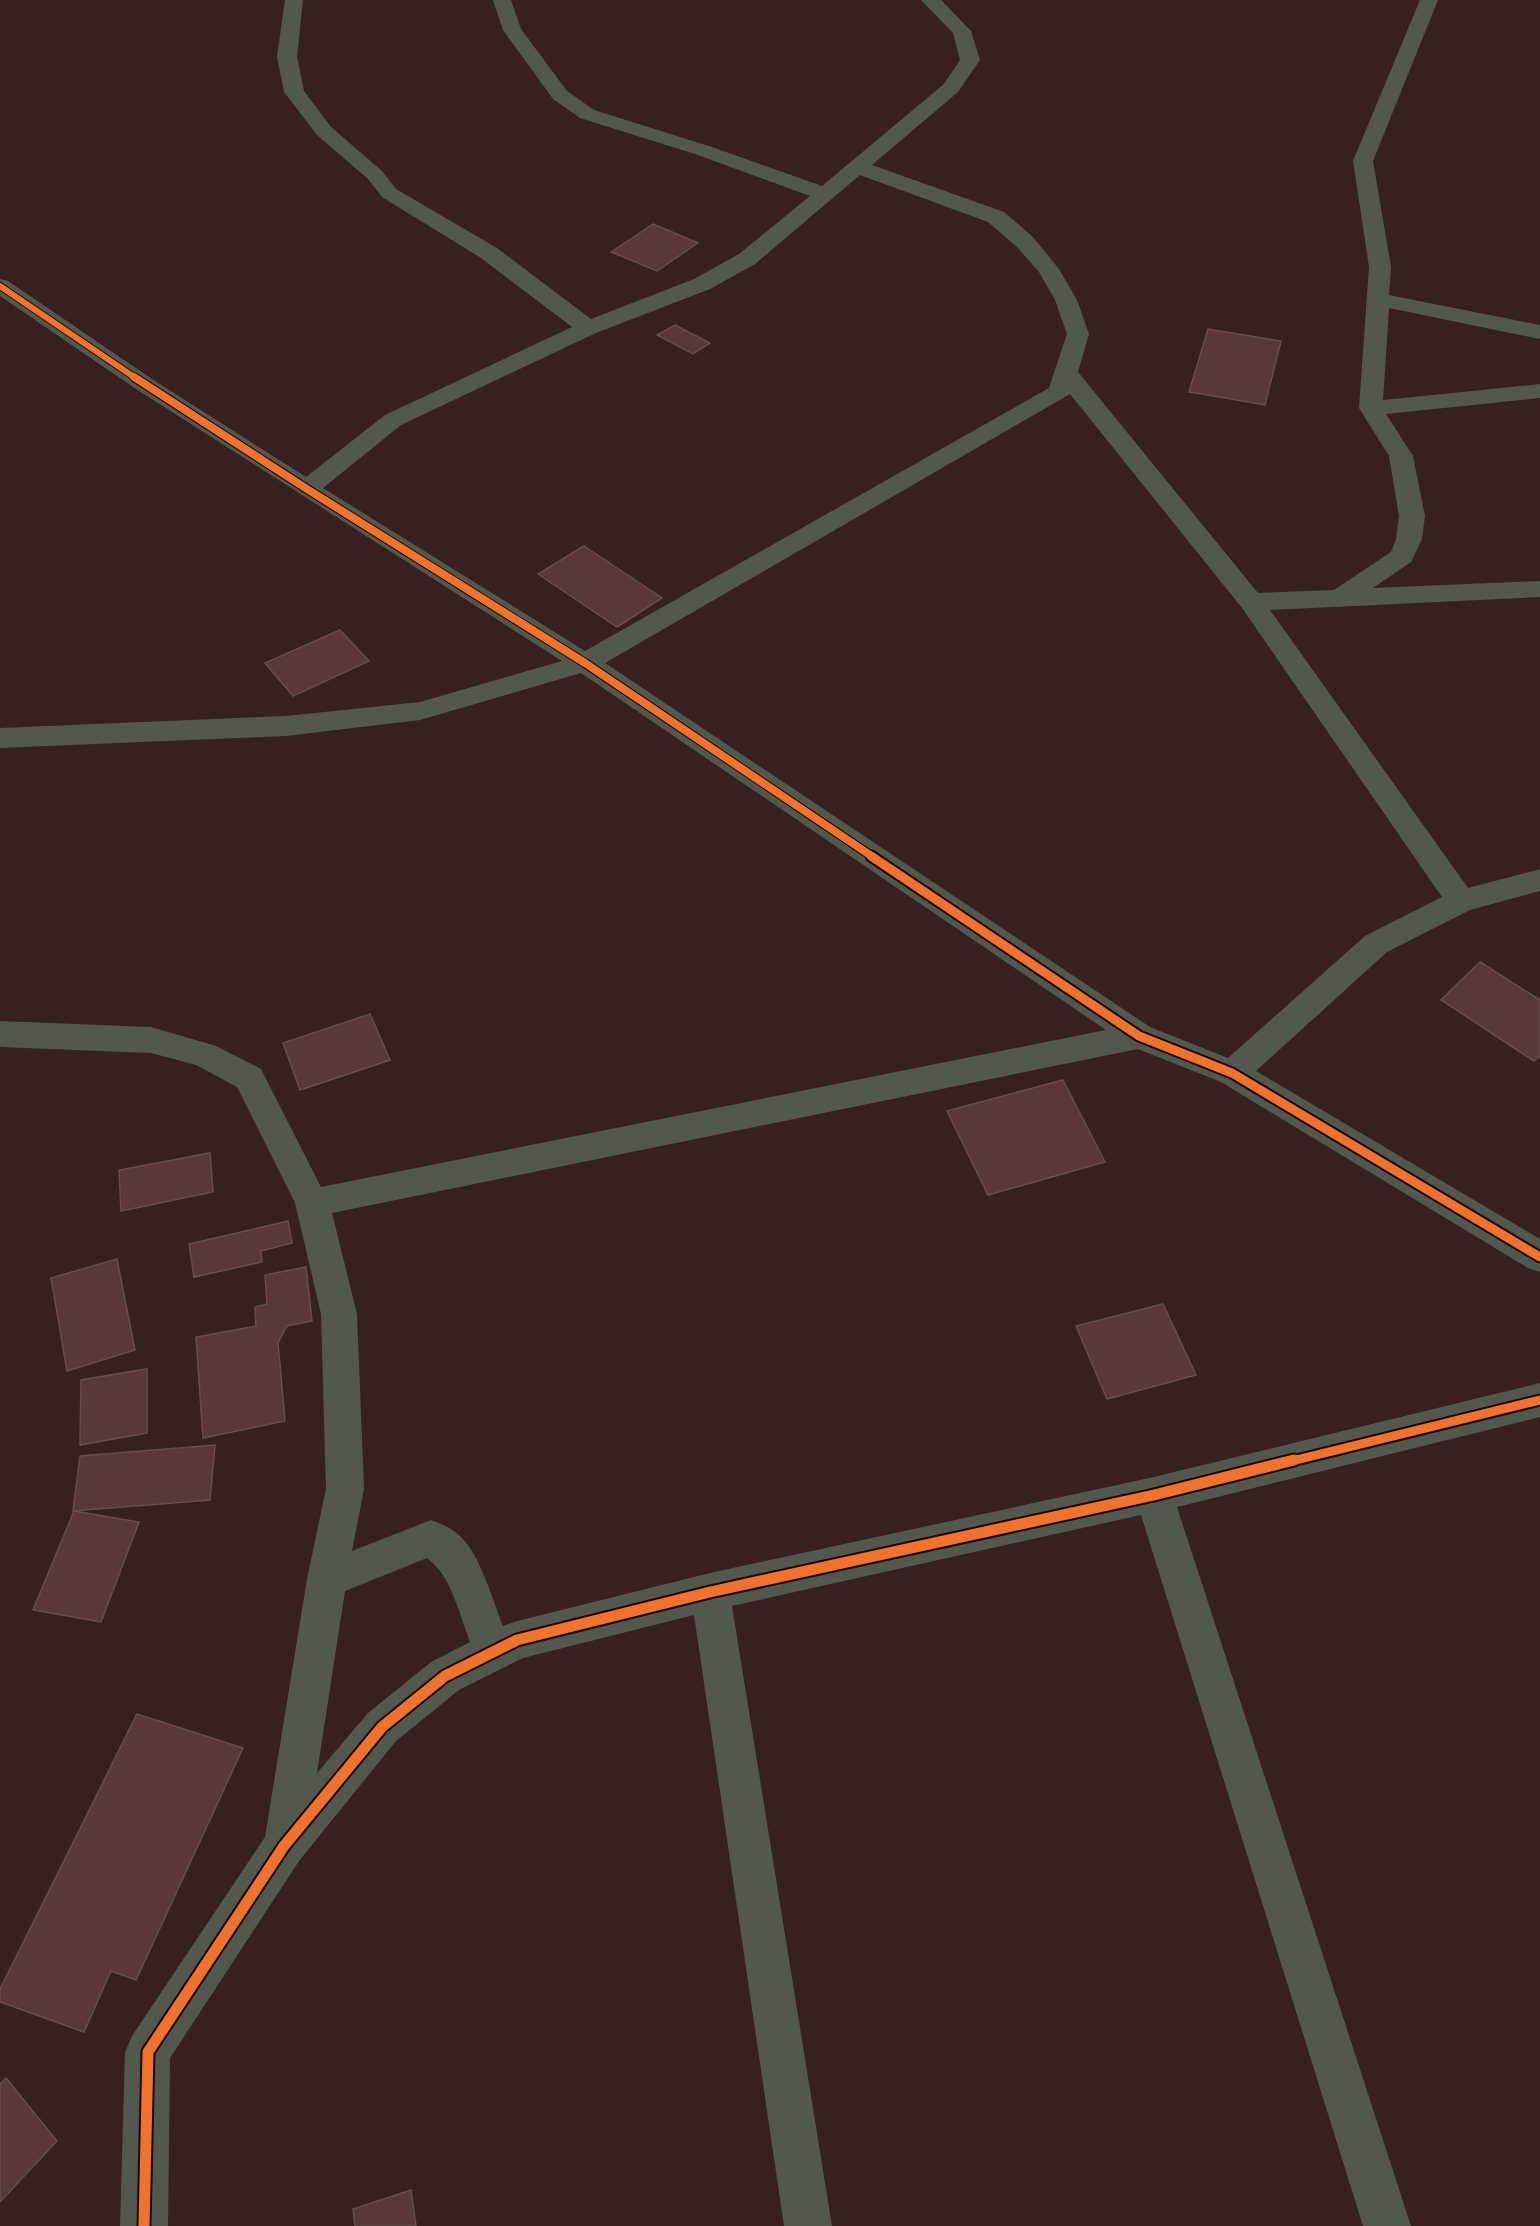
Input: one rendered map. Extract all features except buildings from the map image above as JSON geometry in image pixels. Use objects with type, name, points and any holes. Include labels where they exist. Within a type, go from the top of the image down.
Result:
[{"type":"street","points":[[294,0],[286,57],[294,92],[324,131],[375,175],[389,194],[489,253],[588,328]]},
{"type":"street","points":[[502,0],[512,30],[560,95],[587,114],[705,151],[825,194]]},
{"type":"street","points":[[307,489],[393,420],[588,328],[702,284],[747,259],[951,88],[970,60],[962,31],[930,0]]},
{"type":"street","points":[[1340,598],[1402,556],[1409,539],[1412,516],[1401,456],[1371,408],[1380,300],[1380,267],[1363,161],[1429,0]]},
{"type":"street","points":[[0,738],[286,726],[420,711],[585,663],[1060,392],[1078,334],[1061,292],[1048,268],[1025,242],[996,217],[858,166]]},
{"type":"street","points":[[0,286],[144,384],[585,663],[1139,1036],[1232,1072],[1540,1257]]},
{"type":"street","points":[[1380,300],[1540,332]]},
{"type":"street","points":[[1066,373],[1251,602],[1461,901]]},
{"type":"street","points":[[1371,408],[1540,391]]},
{"type":"street","points":[[1251,602],[1540,589]]},
{"type":"street","points":[[1232,1072],[1376,944],[1461,901],[1540,880]]},
{"type":"street","points":[[0,1034],[152,1040],[205,1055],[249,1078],[312,1203],[339,1314],[345,1489],[327,1579],[284,1846]]},
{"type":"street","points":[[312,1203],[1139,1036]]},
{"type":"street","points":[[144,2226],[148,2052],[284,1846],[382,1727],[445,1676],[517,1640],[710,1592],[1154,1495],[1540,1400]]},
{"type":"street","points":[[1154,1495],[1387,2226]]},
{"type":"street","points":[[327,1579],[430,1538],[448,1550],[460,1568],[494,1652]]},
{"type":"street","points":[[710,1592],[808,2226]]},
{"type":"cycle path","points":[[0,286],[144,384],[585,663],[1139,1036],[1232,1073],[1540,1257]]},
{"type":"cycle path","points":[[144,2226],[148,2052],[284,1846],[382,1727],[445,1676],[517,1640],[710,1592],[1154,1495],[1540,1400]]}]
